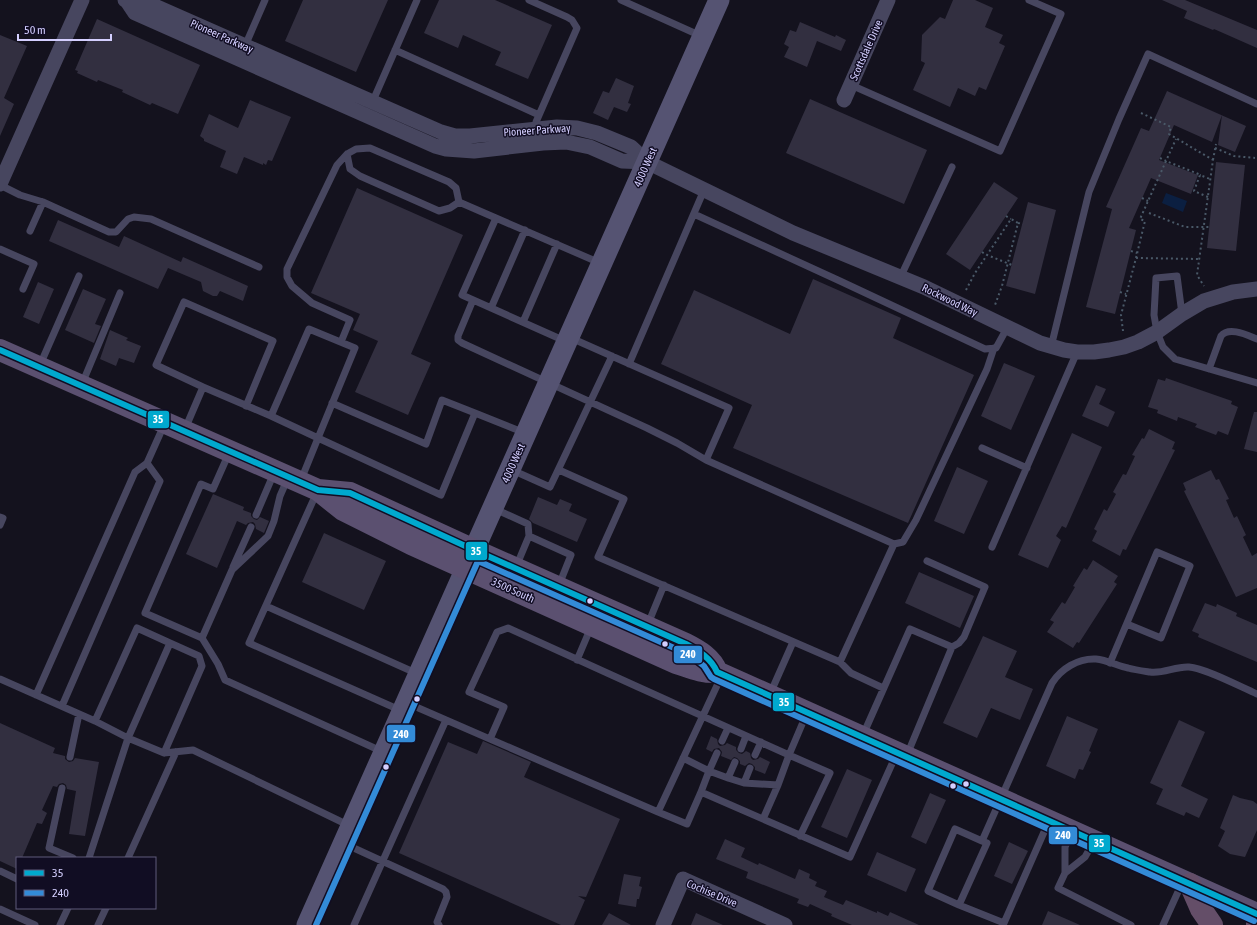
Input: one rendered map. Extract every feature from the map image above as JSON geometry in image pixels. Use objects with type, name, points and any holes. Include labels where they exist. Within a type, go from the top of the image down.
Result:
[{"type":"highway","points":[[1186,882],[1212,925]]},
{"type":"main road","name":"3500 South","points":[[0,350],[295,480],[343,510],[470,560],[592,625],[676,663],[698,670],[720,673],[1257,914]]},
{"type":"main road","name":"3500 South","points":[[470,560],[515,568],[647,626],[694,648],[708,658],[720,673]]},
{"type":"street","points":[[0,184],[82,0]]},
{"type":"street","name":"Pioneer Parkway","points":[[126,0],[141,0],[245,46],[369,109],[424,142],[446,149],[474,151],[543,143],[566,142],[590,147],[622,161],[647,162]]},
{"type":"street","name":"Pioneer Parkway","points":[[126,0],[135,13],[369,109],[434,130],[455,136],[480,136],[538,122],[568,126],[597,133],[631,147],[647,162]]},
{"type":"street","name":"4000 West","points":[[307,925],[719,0]]},
{"type":"street","name":"Scottsdale Drive","points":[[844,100],[888,0]]},
{"type":"street","name":"Rockwood Way","points":[[647,162],[793,233],[901,276],[1040,344],[1051,347],[1077,352],[1094,352],[1117,349],[1138,342],[1157,332],[1182,314],[1204,301],[1233,292],[1257,290]]},
{"type":"street","name":"Cochise Drive","points":[[663,925],[683,879],[785,925]]},
{"type":"lane","points":[[245,46],[265,0]]},
{"type":"lane","points":[[369,109],[417,0]]},
{"type":"lane","points":[[395,50],[538,122],[577,28],[572,20],[567,17],[529,0]]},
{"type":"lane","points":[[621,0],[703,37]]},
{"type":"lane","points":[[851,85],[1000,151],[1061,14],[1029,0]]},
{"type":"lane","points":[[1051,347],[1089,192],[1148,54],[1257,104]]},
{"type":"lane","points":[[341,342],[350,320],[312,303],[292,286],[287,277],[287,269],[337,165],[347,154],[356,150],[370,148],[449,182],[456,188],[459,202]]},
{"type":"lane","points":[[347,154],[350,169],[360,176],[439,211],[450,208],[459,202]]},
{"type":"lane","points":[[901,276],[952,166]]},
{"type":"lane","points":[[0,184],[20,195],[43,202],[109,232],[116,232],[128,219],[143,217],[151,219],[259,267]]},
{"type":"lane","points":[[629,364],[704,190]]},
{"type":"lane","points":[[30,231],[43,202]]},
{"type":"lane","points":[[459,202],[602,264]]},
{"type":"lane","points":[[694,214],[985,349],[994,348]]},
{"type":"lane","points":[[496,218],[462,295],[523,322],[612,356],[729,408],[706,460]]},
{"type":"lane","points":[[491,308],[525,230]]},
{"type":"lane","points":[[523,322],[557,244]]},
{"type":"lane","points":[[0,249],[34,264],[22,289]]},
{"type":"lane","points":[[39,367],[79,276]]},
{"type":"lane","points":[[1182,314],[1177,276],[1156,278],[1154,315],[1157,332],[1163,347],[1175,359],[1257,383]]},
{"type":"lane","points":[[81,386],[120,293]]},
{"type":"lane","points":[[473,300],[458,336],[458,340],[462,343],[677,443],[706,460],[894,544],[903,542],[916,520],[987,369],[994,348],[996,348],[1007,328]]},
{"type":"lane","points":[[246,406],[273,341],[184,302],[156,365],[203,387],[246,406],[271,416],[441,495],[475,413]]},
{"type":"lane","points":[[232,570],[268,536],[274,521],[280,496],[295,480],[318,438],[355,348],[309,329],[271,416]]},
{"type":"lane","points":[[1209,370],[1223,333],[1234,332],[1257,339]]},
{"type":"lane","points":[[992,547],[1077,352]]},
{"type":"lane","points":[[510,469],[550,487],[612,356]]},
{"type":"lane","points":[[36,695],[135,472],[147,463],[203,387]]},
{"type":"lane","points":[[332,403],[426,444],[442,400],[526,434]]},
{"type":"lane","points":[[982,448],[1026,468]]},
{"type":"lane","points":[[230,451],[213,489],[201,484],[145,613],[202,638],[218,664],[225,680],[383,752]]},
{"type":"lane","points":[[62,706],[160,481],[147,463]]},
{"type":"lane","points":[[559,470],[624,499],[598,557],[840,662],[851,673],[883,688]]},
{"type":"lane","points":[[256,515],[295,480]]},
{"type":"lane","points":[[295,480],[266,606],[249,643],[404,707],[446,720],[687,824],[717,754]]},
{"type":"lane","points":[[493,508],[528,524],[529,536],[515,568]]},
{"type":"lane","points":[[0,517],[3,518],[0,525]]},
{"type":"lane","points":[[202,638],[251,527]]},
{"type":"lane","points":[[529,536],[571,555],[558,587]]},
{"type":"lane","points":[[840,662],[894,544]]},
{"type":"lane","points":[[1110,663],[1157,552],[1190,566],[1161,638],[1127,624]]},
{"type":"lane","points":[[701,792],[850,857],[901,755],[952,647],[959,643],[964,637],[985,587],[927,561]]},
{"type":"lane","points":[[647,626],[664,585]]},
{"type":"lane","points":[[266,606],[418,674]]},
{"type":"lane","points":[[577,660],[592,625]]},
{"type":"lane","points":[[95,721],[137,628],[199,656],[202,666],[164,753]]},
{"type":"lane","points":[[490,739],[504,708],[469,692],[497,632],[508,628],[830,773],[800,836]]},
{"type":"lane","points":[[862,737],[910,629],[952,647]]},
{"type":"lane","points":[[769,696],[794,642]]},
{"type":"lane","points":[[89,857],[128,738],[170,643]]},
{"type":"lane","points":[[982,841],[1052,683],[1058,674],[1072,665],[1086,660],[1095,659],[1129,669],[1152,673],[1180,667],[1191,667],[1204,671],[1257,694]]},
{"type":"lane","points":[[658,812],[703,717],[720,673]]},
{"type":"lane","points":[[0,679],[164,753],[193,750],[347,835],[382,862],[443,889],[446,892],[447,897],[437,922],[439,925]]},
{"type":"lane","points":[[764,819],[807,713]]},
{"type":"lane","points":[[70,757],[79,714]]},
{"type":"lane","points":[[354,925],[446,720]]},
{"type":"lane","points":[[722,741],[728,728]]},
{"type":"lane","points":[[741,749],[746,736]]},
{"type":"lane","points":[[755,755],[760,742]]},
{"type":"lane","points":[[128,857],[176,752]]},
{"type":"lane","points":[[683,758],[709,771],[744,783],[778,785]]},
{"type":"lane","points":[[728,778],[735,762]]},
{"type":"lane","points":[[744,783],[750,768]]},
{"type":"lane","points":[[62,788],[49,848],[71,857]]},
{"type":"lane","points":[[959,905],[987,843],[955,830],[928,891],[959,905],[1004,923],[1049,821]]},
{"type":"lane","points":[[1072,831],[1065,847],[1065,873],[1058,888],[1131,925]]},
{"type":"lane","points":[[1065,873],[1085,857],[1094,841]]},
{"type":"lane","points":[[0,871],[16,879]]},
{"type":"lane","points":[[1163,925],[1186,882]]},
{"type":"lane","points":[[0,909],[35,925]]},
{"type":"lane","points":[[60,925],[68,909]]},
{"type":"lane","points":[[98,925],[106,909]]},
{"type":"path","points":[[1141,113],[1172,127],[1175,126]]},
{"type":"path","points":[[1172,127],[1169,134],[1213,160]]},
{"type":"path","points":[[1136,258],[1145,221],[1140,219],[1176,138]]},
{"type":"path","points":[[1204,286],[1197,275],[1216,144]]},
{"type":"path","points":[[1215,148],[1234,156],[1254,158]]},
{"type":"path","points":[[1160,158],[1210,179]]},
{"type":"path","points":[[1200,176],[1194,191],[1208,197]]},
{"type":"path","points":[[1142,198],[1148,201]]},
{"type":"path","points":[[1149,213],[1185,227],[1209,226]]},
{"type":"path","points":[[1006,216],[1023,224]]},
{"type":"path","points":[[966,290],[975,273],[1011,219]]},
{"type":"path","points":[[995,305],[1002,286],[1018,222]]},
{"type":"path","points":[[1131,251],[1137,253]]},
{"type":"path","points":[[982,252],[1012,266]]},
{"type":"path","points":[[1120,292],[1126,294]]},
{"type":"water","points":[[1166,193],[1187,201],[1183,212],[1162,203]]},
{"type":"building","points":[[303,0],[388,0],[356,72],[285,41]]},
{"type":"building","points":[[439,0],[495,0],[552,25],[528,79],[495,65],[501,52],[463,35],[458,48],[424,33]]},
{"type":"building","points":[[953,0],[975,0],[993,8],[985,27],[1003,35],[999,43],[1005,46],[986,90],[979,87],[975,96],[958,88],[950,107],[913,90],[925,63],[921,61],[922,35],[940,17],[945,19]]},
{"type":"building","points":[[1162,0],[1185,0],[1257,30],[1257,48],[1214,29],[1213,30],[1184,18],[1187,11]]},
{"type":"building","points":[[97,19],[200,65],[178,114],[152,103],[150,105],[122,92],[123,90],[98,80],[97,82],[77,73],[78,71],[75,70]]},
{"type":"building","points":[[800,22],[835,37],[836,35],[846,40],[841,51],[817,41],[807,67],[784,57],[789,47],[784,44],[790,30],[796,32]]},
{"type":"building","points":[[0,35],[27,46],[4,98],[14,104],[0,136]]},
{"type":"building","points":[[616,78],[634,86],[628,103],[631,104],[627,112],[614,107],[608,120],[593,113],[603,91],[609,93]]},
{"type":"building","points":[[1167,91],[1222,115],[1212,142],[1174,125],[1159,160],[1198,175],[1191,194],[1151,178],[1129,228],[1136,230],[1115,314],[1086,307],[1112,209],[1106,207],[1141,128],[1149,131]]},
{"type":"building","points":[[810,99],[927,150],[904,204],[786,153]]},
{"type":"building","points":[[250,100],[291,117],[272,161],[268,160],[266,165],[263,163],[263,165],[244,157],[237,174],[220,167],[226,151],[204,141],[204,139],[200,136],[209,114],[238,128]]},
{"type":"building","points":[[1222,115],[1246,126],[1235,152],[1218,145]]},
{"type":"building","points":[[1216,162],[1245,165],[1236,251],[1207,248]]},
{"type":"building","points":[[994,182],[1018,198],[970,270],[946,254]]},
{"type":"building","points":[[357,188],[463,235],[411,354],[431,363],[408,415],[355,392],[378,341],[353,330],[360,314],[311,293]]},
{"type":"building","points":[[1028,202],[1056,210],[1035,294],[1006,286]]},
{"type":"building","points":[[58,220],[119,247],[124,236],[181,262],[183,257],[248,286],[243,301],[220,291],[217,296],[213,296],[203,291],[201,282],[168,268],[158,289],[49,241]]},
{"type":"building","points":[[813,279],[901,318],[893,338],[974,375],[908,523],[733,448],[752,405],[661,364],[694,290],[790,334]]},
{"type":"building","points":[[38,282],[54,289],[39,324],[23,317]]},
{"type":"building","points":[[83,289],[106,299],[95,324],[101,326],[94,343],[65,330]]},
{"type":"building","points":[[110,330],[128,338],[126,340],[141,346],[134,363],[119,358],[116,366],[100,359]]},
{"type":"building","points":[[1004,363],[1035,376],[1011,430],[981,416]]},
{"type":"building","points":[[1166,378],[1232,401],[1231,404],[1238,407],[1228,435],[1218,431],[1216,435],[1195,427],[1197,424],[1178,417],[1177,421],[1157,413],[1158,410],[1148,407],[1158,379],[1165,381]]},
{"type":"building","points":[[1096,385],[1106,389],[1099,404],[1115,412],[1108,427],[1082,416]]},
{"type":"building","points":[[1254,412],[1257,412],[1257,452],[1244,449]]},
{"type":"building","points":[[1149,429],[1175,442],[1172,449],[1175,450],[1126,550],[1123,549],[1120,556],[1092,541],[1097,531],[1094,529],[1104,509],[1107,511],[1116,494],[1113,492],[1123,474],[1126,475],[1135,456],[1132,455],[1142,438],[1144,439]]},
{"type":"building","points":[[1072,433],[1102,447],[1066,528],[1062,526],[1056,536],[1061,540],[1048,568],[1018,555]]},
{"type":"building","points":[[957,467],[988,481],[964,534],[934,521]]},
{"type":"building","points":[[1211,470],[1216,480],[1219,479],[1229,499],[1226,500],[1234,518],[1237,516],[1246,535],[1243,537],[1252,556],[1257,553],[1257,588],[1236,597],[1184,491],[1186,490],[1183,483]]},
{"type":"building","points":[[213,494],[244,507],[243,510],[251,513],[251,516],[254,519],[257,520],[260,517],[269,521],[264,533],[256,529],[253,522],[246,525],[237,521],[217,568],[186,554]]},
{"type":"building","points":[[538,497],[557,505],[560,499],[572,504],[569,511],[587,519],[577,542],[533,523],[529,519]]},
{"type":"building","points":[[324,533],[386,561],[364,610],[302,582]]},
{"type":"building","points":[[1093,560],[1118,576],[1114,582],[1117,584],[1079,643],[1077,642],[1073,648],[1047,632],[1054,622],[1050,620],[1062,602],[1065,604],[1075,587],[1073,586],[1084,568],[1087,570]]},
{"type":"building","points":[[919,572],[974,596],[960,628],[905,603]]},
{"type":"building","points":[[1205,603],[1216,607],[1217,604],[1237,613],[1236,616],[1257,625],[1257,662],[1198,637],[1199,634],[1192,631]]},
{"type":"building","points":[[983,636],[1017,651],[1005,677],[1033,689],[1020,720],[991,708],[977,738],[943,723]]},
{"type":"building","points":[[1067,716],[1098,729],[1089,751],[1091,752],[1083,770],[1079,769],[1075,779],[1046,766]]},
{"type":"building","points":[[1179,720],[1205,732],[1181,786],[1208,799],[1199,818],[1186,812],[1184,816],[1156,804],[1163,789],[1150,783]]},
{"type":"building","points":[[0,723],[55,748],[53,753],[65,756],[65,759],[69,762],[73,761],[75,758],[99,762],[85,836],[69,834],[76,791],[67,789],[66,785],[63,783],[59,784],[57,787],[53,786],[42,810],[47,813],[42,824],[37,823],[22,857],[16,857],[16,869],[0,861]]},
{"type":"building","points":[[711,736],[717,739],[720,746],[727,743],[736,747],[736,750],[739,753],[742,754],[746,751],[750,753],[753,760],[760,757],[770,762],[765,774],[755,770],[755,767],[752,764],[749,763],[745,766],[740,764],[740,761],[737,758],[734,757],[731,760],[721,756],[722,752],[719,748],[714,749],[712,752],[706,749]]},
{"type":"building","points":[[483,741],[531,762],[524,777],[620,819],[586,897],[578,896],[585,900],[574,925],[561,925],[399,853],[448,742],[477,754]]},
{"type":"building","points":[[847,769],[872,780],[847,838],[821,827]]},
{"type":"building","points":[[930,793],[946,800],[926,844],[911,837]]},
{"type":"building","points":[[1233,795],[1253,801],[1257,804],[1257,830],[1245,857],[1230,854],[1218,846],[1225,831],[1220,828]]},
{"type":"building","points":[[725,839],[745,848],[741,857],[758,865],[759,863],[795,879],[799,869],[810,874],[809,878],[817,882],[815,886],[827,891],[824,897],[843,905],[846,900],[888,916],[890,912],[919,925],[852,925],[831,916],[832,914],[810,904],[808,907],[797,903],[799,899],[746,878],[748,872],[716,859]]},
{"type":"building","points":[[1009,842],[1028,851],[1012,884],[994,876]]},
{"type":"building","points":[[877,852],[916,869],[906,892],[867,875]]},
{"type":"building","points":[[624,874],[641,877],[639,886],[642,887],[639,899],[637,899],[636,907],[618,904]]},
{"type":"building","points":[[1048,911],[1080,925],[1042,925]]},
{"type":"building","points":[[609,913],[631,925],[602,925]]},
{"type":"building","points":[[696,913],[723,925],[691,925]]},
{"type":"transit line","name":"35","points":[[0,350],[318,490],[350,493],[686,644],[700,652],[708,659],[717,672],[1257,914]]},
{"type":"transit line","name":"240","points":[[316,925],[478,561],[690,655],[704,666],[714,679],[1254,921]]}]
